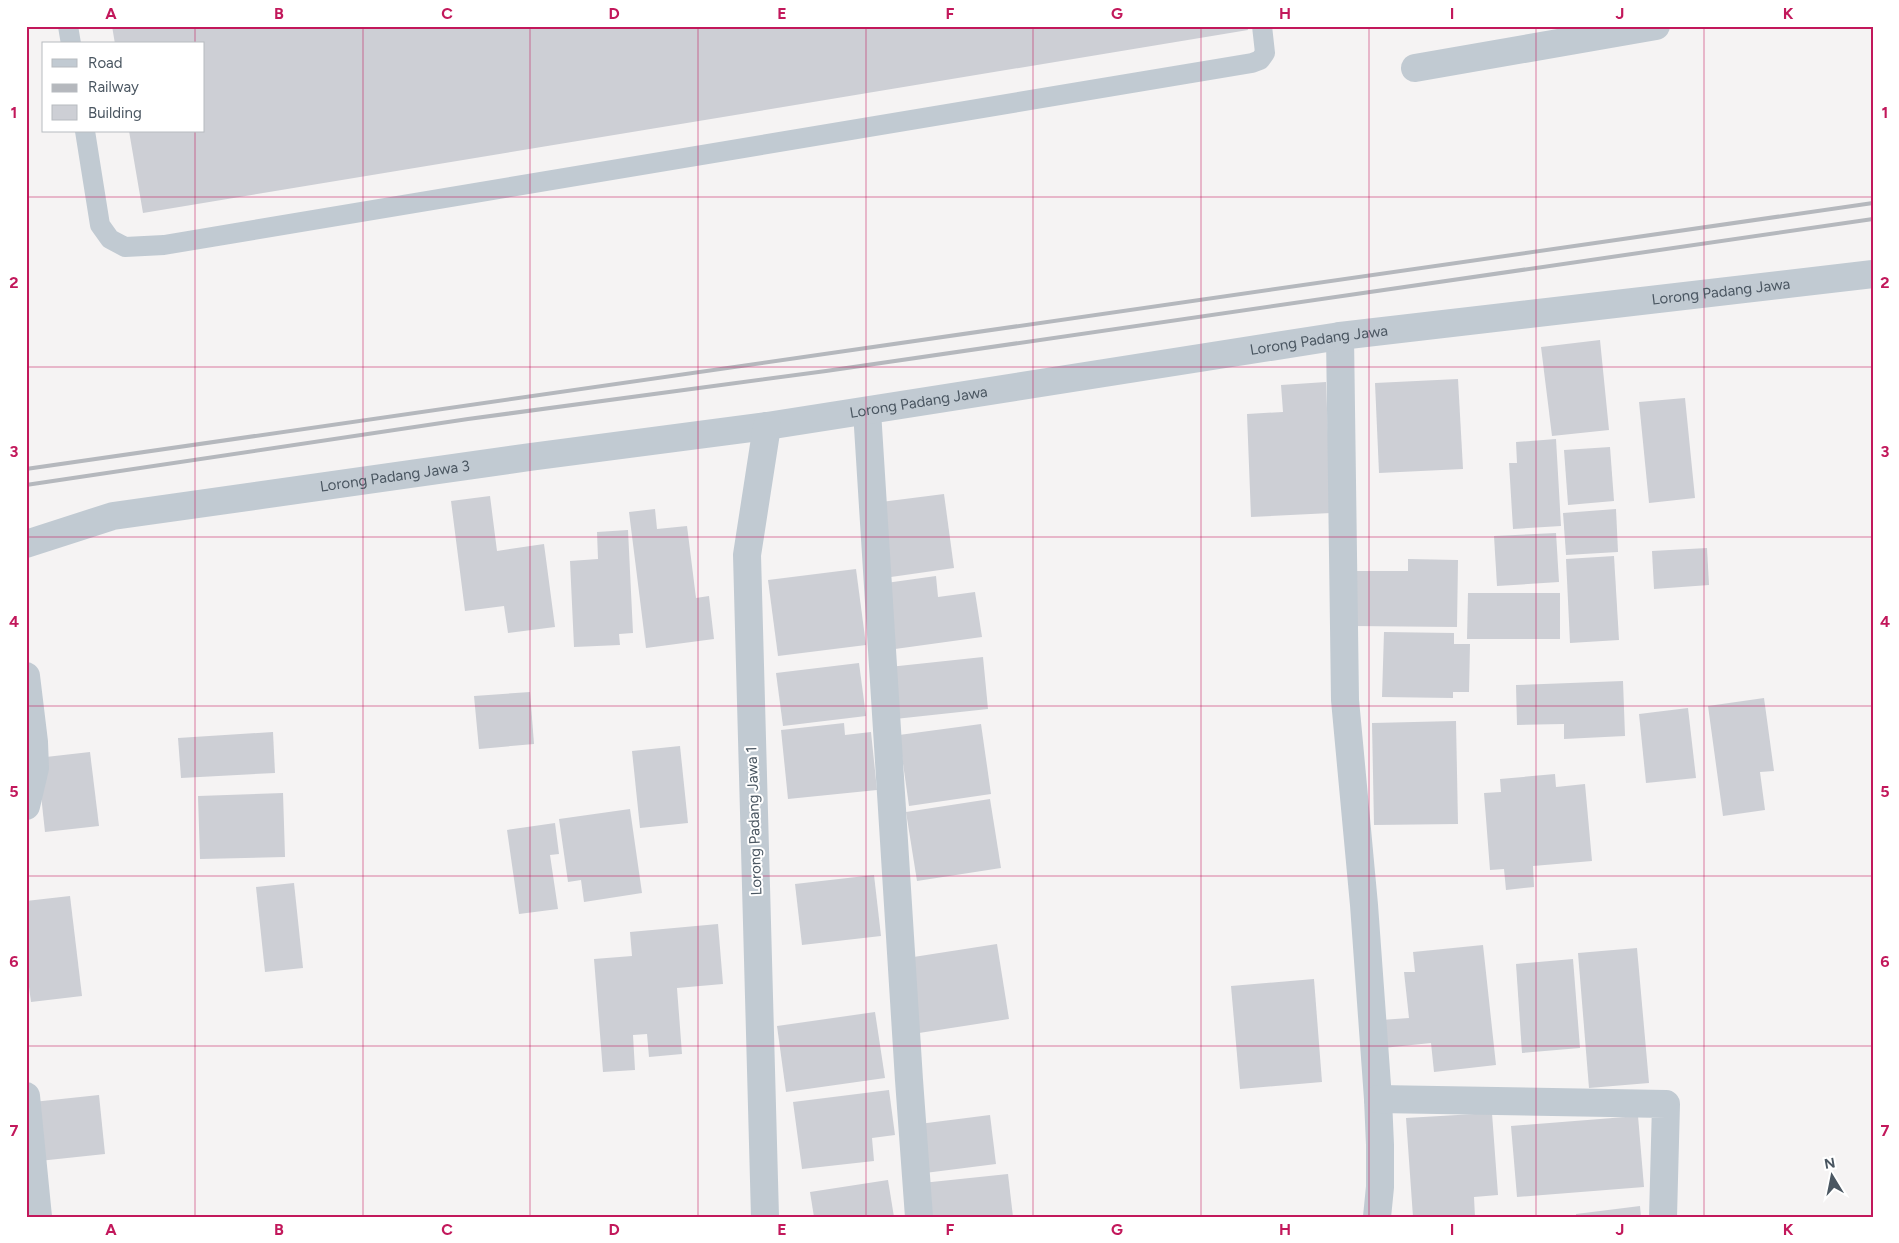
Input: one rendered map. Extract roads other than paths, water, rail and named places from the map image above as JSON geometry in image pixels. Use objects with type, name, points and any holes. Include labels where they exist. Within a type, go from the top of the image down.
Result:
[{"type":"street","points":[[1415,68],[1656,26]]},
{"type":"street","name":"Lorong Padang Jawa","points":[[767,426],[1340,336],[1873,274]]},
{"type":"street","points":[[1340,336],[1345,700],[1363,896],[1378,1100],[1380,1187],[1377,1217]]},
{"type":"street","points":[[867,410],[919,1217]]},
{"type":"street","name":"Lorong Padang Jawa 3","points":[[26,544],[113,516],[530,457],[767,426]]},
{"type":"street","name":"Lorong Padang Jawa 1","points":[[765,1217],[747,555],[767,426]]},
{"type":"street","points":[[26,676],[34,742],[35,768],[26,806]]},
{"type":"street","points":[[26,1096],[38,1217]]},
{"type":"street","points":[[1378,1100],[1666,1104],[1663,1217]]},
{"type":"lane","points":[[68,26],[71,42]]},
{"type":"lane","points":[[85,132],[100,225],[110,239],[125,248],[164,245],[1252,63],[1260,60],[1265,53],[1262,26]]},
{"type":"railway","points":[[26,469],[1873,203]]},
{"type":"railway","points":[[26,485],[468,419],[826,371],[1873,219]]}]
